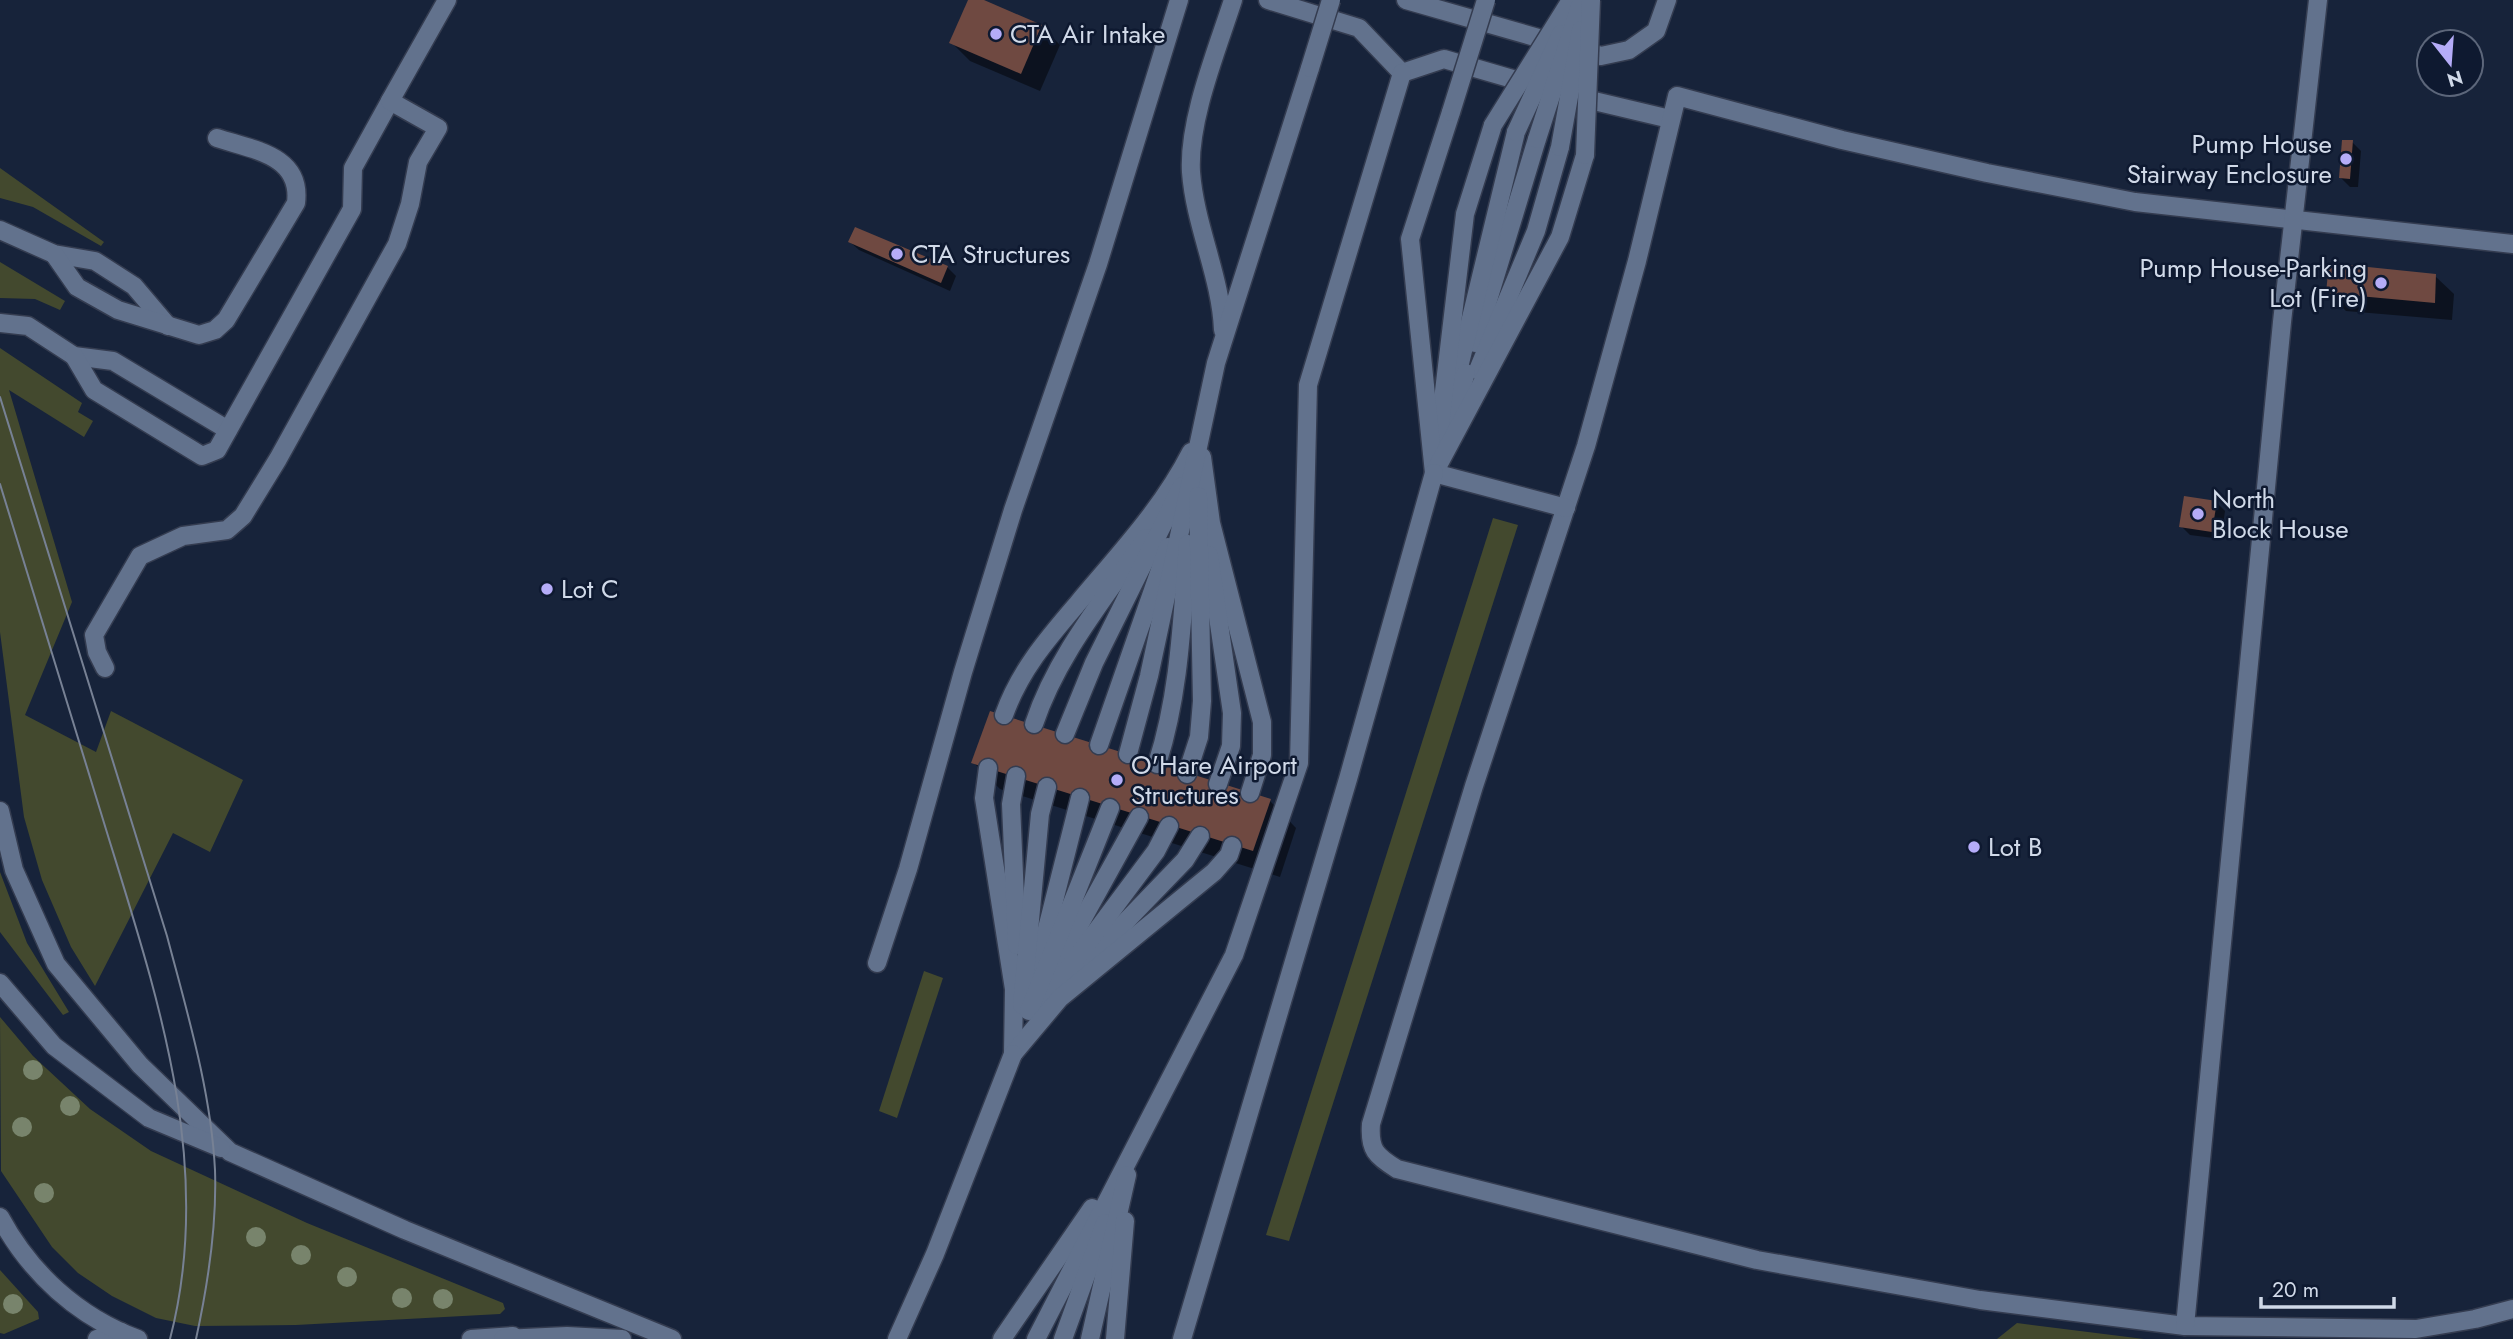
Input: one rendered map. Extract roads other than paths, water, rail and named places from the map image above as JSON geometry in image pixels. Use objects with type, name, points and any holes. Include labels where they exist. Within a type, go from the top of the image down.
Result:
[{"type":"street","points":[[74,356],[94,390],[202,456],[217,450],[352,209],[353,168],[447,0]]},
{"type":"street","points":[[877,963],[908,869],[1013,510],[1098,264],[1179,0]]},
{"type":"street","points":[[1223,337],[1220,307],[1195,203],[1191,170],[1194,137],[1233,0]]},
{"type":"street","points":[[1268,0],[1359,28],[1402,73]]},
{"type":"street","points":[[1128,754],[1149,676],[1223,337],[1331,0]]},
{"type":"street","points":[[1406,0],[1601,56],[1629,50],[1656,31],[1667,0]]},
{"type":"street","points":[[1434,473],[1410,239],[1486,0]]},
{"type":"street","points":[[1434,473],[1465,214],[1493,125],[1571,0]]},
{"type":"street","points":[[1434,473],[1516,132],[1584,0]]},
{"type":"street","points":[[1434,473],[1536,231],[1560,147],[1584,0]]},
{"type":"street","points":[[1434,473],[1560,237],[1585,155],[1584,0]]},
{"type":"street","points":[[1182,1339],[1348,779],[1434,473],[1537,139],[1584,0]]},
{"type":"street","points":[[2185,1326],[2318,0]]},
{"type":"street","points":[[1402,73],[1444,59],[1600,104],[1670,120]]},
{"type":"street","points":[[1036,1339],[1241,938],[1299,763],[1308,385],[1402,73]]},
{"type":"street","points":[[2513,244],[2135,202],[1987,173],[1842,140],[1677,96],[1637,261],[1566,508],[1474,786],[1371,1124],[1370,1143],[1382,1159],[1397,1169],[1757,1260],[1980,1300],[2185,1326],[2416,1329],[2475,1320],[2513,1309]]},
{"type":"street","points":[[105,668],[97,652],[94,635],[140,556],[183,536],[227,530],[243,516],[397,244],[410,204],[418,162],[438,128],[390,101]]},
{"type":"street","points":[[54,254],[78,287],[118,310],[199,335],[215,330],[226,320],[296,204],[298,187],[292,174],[274,157],[217,138]]},
{"type":"street","points":[[0,230],[54,254],[95,261],[134,286],[169,327]]},
{"type":"street","points":[[0,323],[28,326],[74,356],[113,362],[228,430]]},
{"type":"street","points":[[1004,715],[1014,685],[1038,650],[1153,514],[1177,480],[1201,433]]},
{"type":"street","points":[[1034,724],[1046,690],[1066,655],[1159,518],[1201,433]]},
{"type":"street","points":[[1065,734],[1094,663],[1167,522],[1201,433]]},
{"type":"street","points":[[1100,745],[1176,522],[1201,433]]},
{"type":"street","points":[[1157,764],[1168,729],[1175,684],[1201,433]]},
{"type":"street","points":[[1187,774],[1199,737],[1202,701],[1198,525],[1201,433]]},
{"type":"street","points":[[1201,433],[1205,525],[1231,713],[1231,747],[1219,784]]},
{"type":"street","points":[[1201,433],[1211,523],[1262,722],[1262,755],[1250,793]]},
{"type":"street","points":[[1434,473],[1566,508]]},
{"type":"street","points":[[988,768],[984,798],[1014,989],[1013,1054]]},
{"type":"street","points":[[1013,1054],[1019,988],[1011,804],[1016,776]]},
{"type":"street","points":[[1013,1054],[1024,988],[1040,814],[1046,787]]},
{"type":"street","points":[[1013,1054],[1080,798]]},
{"type":"street","points":[[897,1339],[935,1254],[1110,808]]},
{"type":"street","points":[[0,811],[14,870],[56,964],[140,1065],[230,1152]]},
{"type":"street","points":[[1013,1054],[1044,990],[1139,817]]},
{"type":"street","points":[[1013,1054],[1039,1007],[1156,852],[1169,827]]},
{"type":"street","points":[[1013,1054],[1055,995],[1185,860],[1200,836]]},
{"type":"street","points":[[1013,1054],[1039,1019],[1060,998],[1214,872],[1229,855],[1232,846]]},
{"type":"street","points":[[0,984],[54,1046],[149,1118],[405,1230],[672,1339]]},
{"type":"street","points":[[1002,1339],[1142,1132]]},
{"type":"street","points":[[1063,1339],[1122,1178],[1142,1132]]},
{"type":"street","points":[[1090,1339],[1126,1179],[1142,1132]]},
{"type":"street","points":[[1115,1339],[1129,1178],[1142,1132]]},
{"type":"street","points":[[0,1217],[27,1260],[70,1302],[138,1339]]},
{"type":"street","points":[[907,1339],[935,1254]]},
{"type":"street","points":[[97,1339],[121,1332]]},
{"type":"street","points":[[471,1339],[621,1339]]},
{"type":"tram line","points":[[0,397],[167,936],[203,1081],[213,1140],[215,1213],[211,1255],[196,1339]]},
{"type":"tram line","points":[[0,484],[140,942],[173,1073],[183,1139],[186,1205],[183,1272],[170,1339]]},
{"type":"place","name":"CTA Air Intake","points":[[996,34]]},
{"type":"place","name":"Pump House Stairway Enclosure","points":[[2346,159]]},
{"type":"place","name":"CTA Structures","points":[[897,254]]},
{"type":"place","name":"Pump House-Parking Lot (Fire)","points":[[2381,283]]},
{"type":"place","name":"North Block House","points":[[2198,514]]},
{"type":"place","name":"Lot C","points":[[547,589]]},
{"type":"place","name":"O'Hare Airport Structures","points":[[1117,780]]},
{"type":"place","name":"Lot B","points":[[1974,847]]}]
